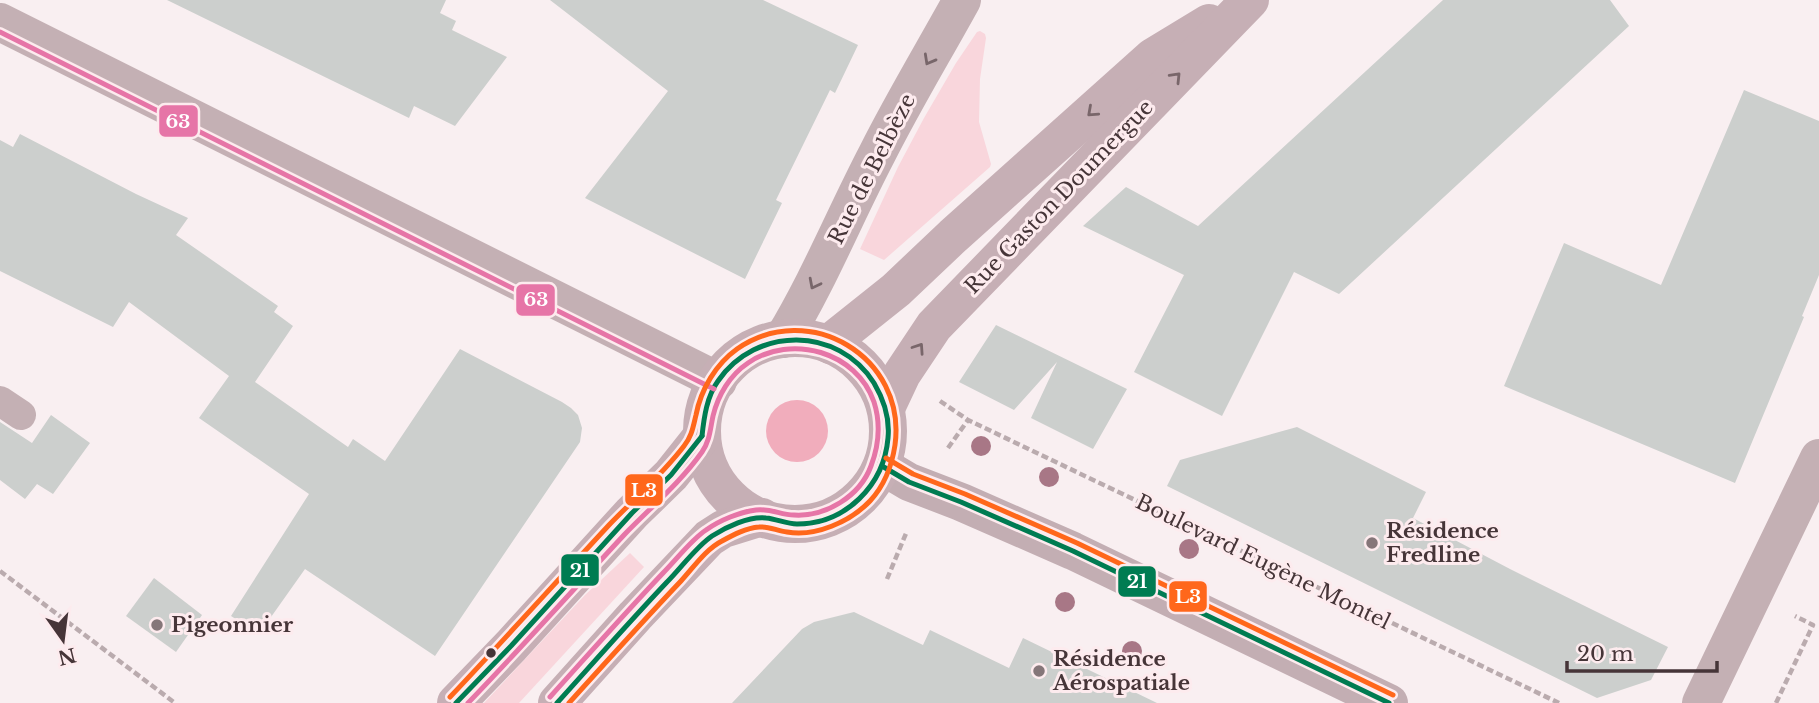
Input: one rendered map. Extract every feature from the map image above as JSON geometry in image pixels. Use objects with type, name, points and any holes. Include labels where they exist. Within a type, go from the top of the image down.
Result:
[{"type":"main road","name":"Rue Gaston Doumergue","points":[[830,345],[896,290],[1153,57],[1248,0]]},
{"type":"main road","name":"Rue Gaston Doumergue","points":[[886,408],[902,374],[934,326],[1248,0]]},
{"type":"main road","points":[[807,338],[830,345],[855,359],[874,381],[886,408],[889,437],[882,466],[868,490],[846,510],[820,522],[791,524],[762,517],[738,506],[718,487],[706,463],[702,436],[708,400],[718,381],[730,366],[763,344],[783,339],[807,338]]},
{"type":"main road","points":[[456,703],[632,513],[671,475],[702,436]]},
{"type":"main road","points":[[882,466],[909,482],[1073,551],[1390,703]]},
{"type":"main road","points":[[557,703],[709,538],[723,529],[762,517]]},
{"type":"street","name":"Rue de Belbèze","points":[[783,339],[831,251],[876,154],[962,0]]},
{"type":"street","points":[[0,22],[718,381]]},
{"type":"street","points":[[1701,703],[1819,458]]},
{"type":"path","name":"Boulevard Eugène Montel","points":[[968,420],[1559,703]]},
{"type":"path","points":[[887,579],[901,544]]},
{"type":"path","points":[[0,571],[175,703]]},
{"type":"shaded area","points":[[980,31],[986,38],[980,79],[979,122],[990,167],[884,260],[860,249],[924,118],[956,63]]},
{"type":"shaded area","points":[[797,400],[819,409],[828,431],[819,453],[797,462],[775,453],[766,431],[775,409]]},
{"type":"shaded area","points":[[630,553],[644,567],[519,703],[484,703],[585,595]]},
{"type":"building","points":[[167,0],[446,0],[440,13],[456,21],[452,30],[507,57],[455,126],[414,106],[409,118]]},
{"type":"building","points":[[550,0],[763,0],[858,45],[835,93],[830,90],[776,200],[782,203],[745,279],[585,198],[668,91]]},
{"type":"building","points":[[1443,0],[1610,0],[1629,26],[1339,294],[1294,272],[1222,416],[1134,372],[1184,275],[1083,226],[1126,187],[1198,226]]},
{"type":"building","points":[[1744,90],[1819,121],[1819,275],[1735,483],[1504,386],[1564,243],[1661,285]]},
{"type":"building","points":[[20,134],[188,218],[176,235],[278,306],[274,312],[293,326],[255,382],[348,447],[353,439],[385,461],[460,349],[562,402],[578,415],[582,428],[580,442],[435,656],[305,569],[259,634],[231,616],[309,494],[199,418],[229,376],[129,302],[113,327],[0,271],[0,140],[13,147]]},
{"type":"building","points":[[996,325],[1127,389],[1093,449],[1031,418],[1057,362],[1014,410],[959,382]]},
{"type":"building","points":[[51,415],[90,443],[53,494],[37,484],[25,499],[0,480],[0,422],[32,443]]},
{"type":"building","name":"Résidence Fredline","points":[[1297,427],[1426,492],[1413,518],[1668,647],[1651,680],[1597,698],[1167,486],[1180,460]]},
{"type":"building","name":"Pigeonnier","points":[[154,578],[202,615],[176,652],[126,616]]},
{"type":"building","points":[[854,612],[923,645],[930,630],[1009,668],[1023,638],[1157,703],[732,703],[802,629],[814,622]]},
{"type":"transit line","name":"63","points":[[0,32],[714,389]]},
{"type":"transit line","name":"L3","points":[[450,697],[675,457],[691,435],[698,405],[722,362],[737,349],[765,335],[794,331],[822,334],[848,345],[869,363],[886,386],[895,414],[892,460],[887,475],[870,501],[853,515],[820,530],[798,533],[766,527],[754,528],[716,544],[569,703]]},
{"type":"transit line","name":"21","points":[[557,703],[706,540],[745,520],[766,518],[793,524],[815,522],[831,517],[859,499],[879,471],[885,455],[888,423],[878,389],[859,364],[840,351],[819,343],[797,340],[775,342],[753,350],[734,363],[711,393],[702,436]]},
{"type":"transit line","name":"63","points":[[468,703],[624,535],[675,485],[702,452],[722,393],[742,368],[765,354],[783,349],[802,349],[821,352],[853,371],[874,402],[878,426],[874,458],[859,487],[840,503],[818,512],[794,515],[756,510],[730,517],[706,530],[684,550],[550,697]]},
{"type":"transit line","name":"21","points":[[456,703],[632,513],[671,475],[702,436]]},
{"type":"transit line","name":"L3","points":[[886,458],[913,474],[1077,543],[1393,695]]},
{"type":"transit line","name":"21","points":[[882,466],[909,482],[1073,551],[1389,703]]},
{"type":"place","name":"Résidence Fredline","points":[[1372,543]]},
{"type":"place","name":"Pigeonnier","points":[[157,625]]},
{"type":"place","name":"Résidence Aérospatiale","points":[[1039,671]]}]
